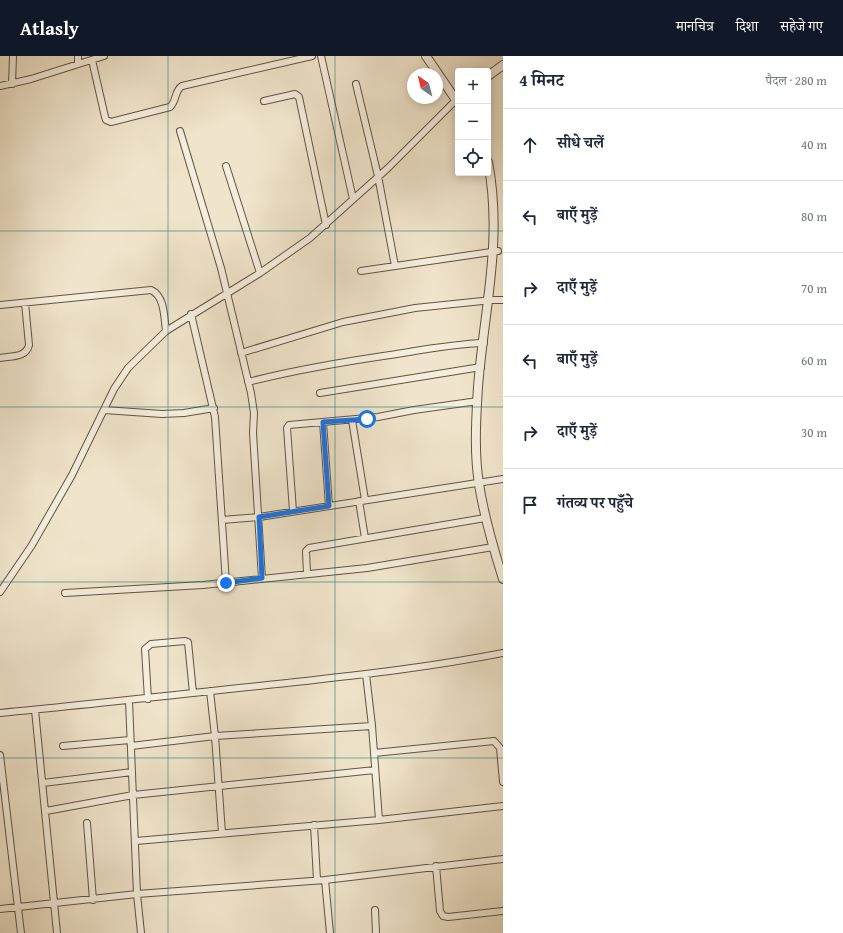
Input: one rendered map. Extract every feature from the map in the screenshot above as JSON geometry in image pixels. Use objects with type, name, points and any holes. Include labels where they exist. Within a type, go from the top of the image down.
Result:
[{"type":"street","points":[[12,84],[13,56]]},
{"type":"street","points":[[78,56],[78,64]]},
{"type":"street","points":[[0,86],[12,84],[104,56]]},
{"type":"street","points":[[92,60],[105,117],[106,120],[111,122],[170,107],[174,102],[176,91],[182,86],[312,56]]},
{"type":"street","points":[[321,56],[353,199]]},
{"type":"street","points":[[426,56],[455,97]]},
{"type":"street","points":[[491,74],[503,65]]},
{"type":"street","points":[[356,84],[378,176],[395,266]]},
{"type":"street","points":[[264,102],[295,94],[299,97],[326,225]]},
{"type":"street","points":[[0,592],[28,551],[72,476],[114,390],[128,368],[166,331],[292,252],[326,225],[455,102]]},
{"type":"street","points":[[180,131],[221,268],[254,413],[253,433],[262,578]]},
{"type":"street","points":[[226,166],[260,273]]},
{"type":"street","points":[[491,176],[496,199],[499,233],[498,251],[481,367],[476,432],[478,483],[485,518],[503,578]]},
{"type":"street","points":[[361,271],[498,251]]},
{"type":"street","points":[[0,305],[151,290],[159,296],[162,302],[166,331]]},
{"type":"street","points":[[241,353],[343,322],[415,308],[503,300]]},
{"type":"street","points":[[0,358],[23,354],[27,351],[29,345],[24,302]]},
{"type":"street","points":[[191,314],[214,408],[226,583]]},
{"type":"street","points":[[248,382],[288,372],[348,361],[446,345],[484,343]]},
{"type":"street","points":[[320,393],[481,367]]},
{"type":"street","points":[[293,512],[287,426],[352,420],[478,401]]},
{"type":"street","points":[[104,410],[162,414],[214,408]]},
{"type":"street","points":[[352,420],[365,538]]},
{"type":"street","points":[[323,422],[329,506]]},
{"type":"street","points":[[222,520],[259,517],[503,479]]},
{"type":"street","points":[[307,574],[306,551],[308,548],[485,518]]},
{"type":"street","points":[[65,593],[226,583],[367,568],[493,546]]},
{"type":"street","points":[[148,699],[145,649],[151,644],[188,642],[193,693]]},
{"type":"street","points":[[0,713],[148,699],[366,674],[462,661],[503,653]]},
{"type":"street","points":[[366,674],[372,726],[379,820]]},
{"type":"street","points":[[210,691],[222,833]]},
{"type":"street","points":[[129,701],[137,894],[141,933]]},
{"type":"street","points":[[35,710],[57,933]]},
{"type":"street","points":[[62,746],[131,743],[372,726]]},
{"type":"street","points":[[374,753],[494,741],[500,748],[503,782]]},
{"type":"street","points":[[0,755],[21,933]]},
{"type":"street","points":[[46,811],[133,795],[375,770]]},
{"type":"street","points":[[43,783],[132,772]]},
{"type":"street","points":[[136,841],[379,820],[503,806]]},
{"type":"street","points":[[87,823],[93,900]]},
{"type":"street","points":[[314,825],[316,880]]},
{"type":"street","points":[[0,909],[137,894],[325,880],[503,859]]},
{"type":"street","points":[[436,866],[440,911],[443,916],[448,917],[503,911]]},
{"type":"street","points":[[325,880],[330,933]]},
{"type":"street","points":[[374,910],[376,933]]},
{"type":"route","points":[[226,583],[262,578],[259,517],[329,506],[323,422],[367,419]]}]
